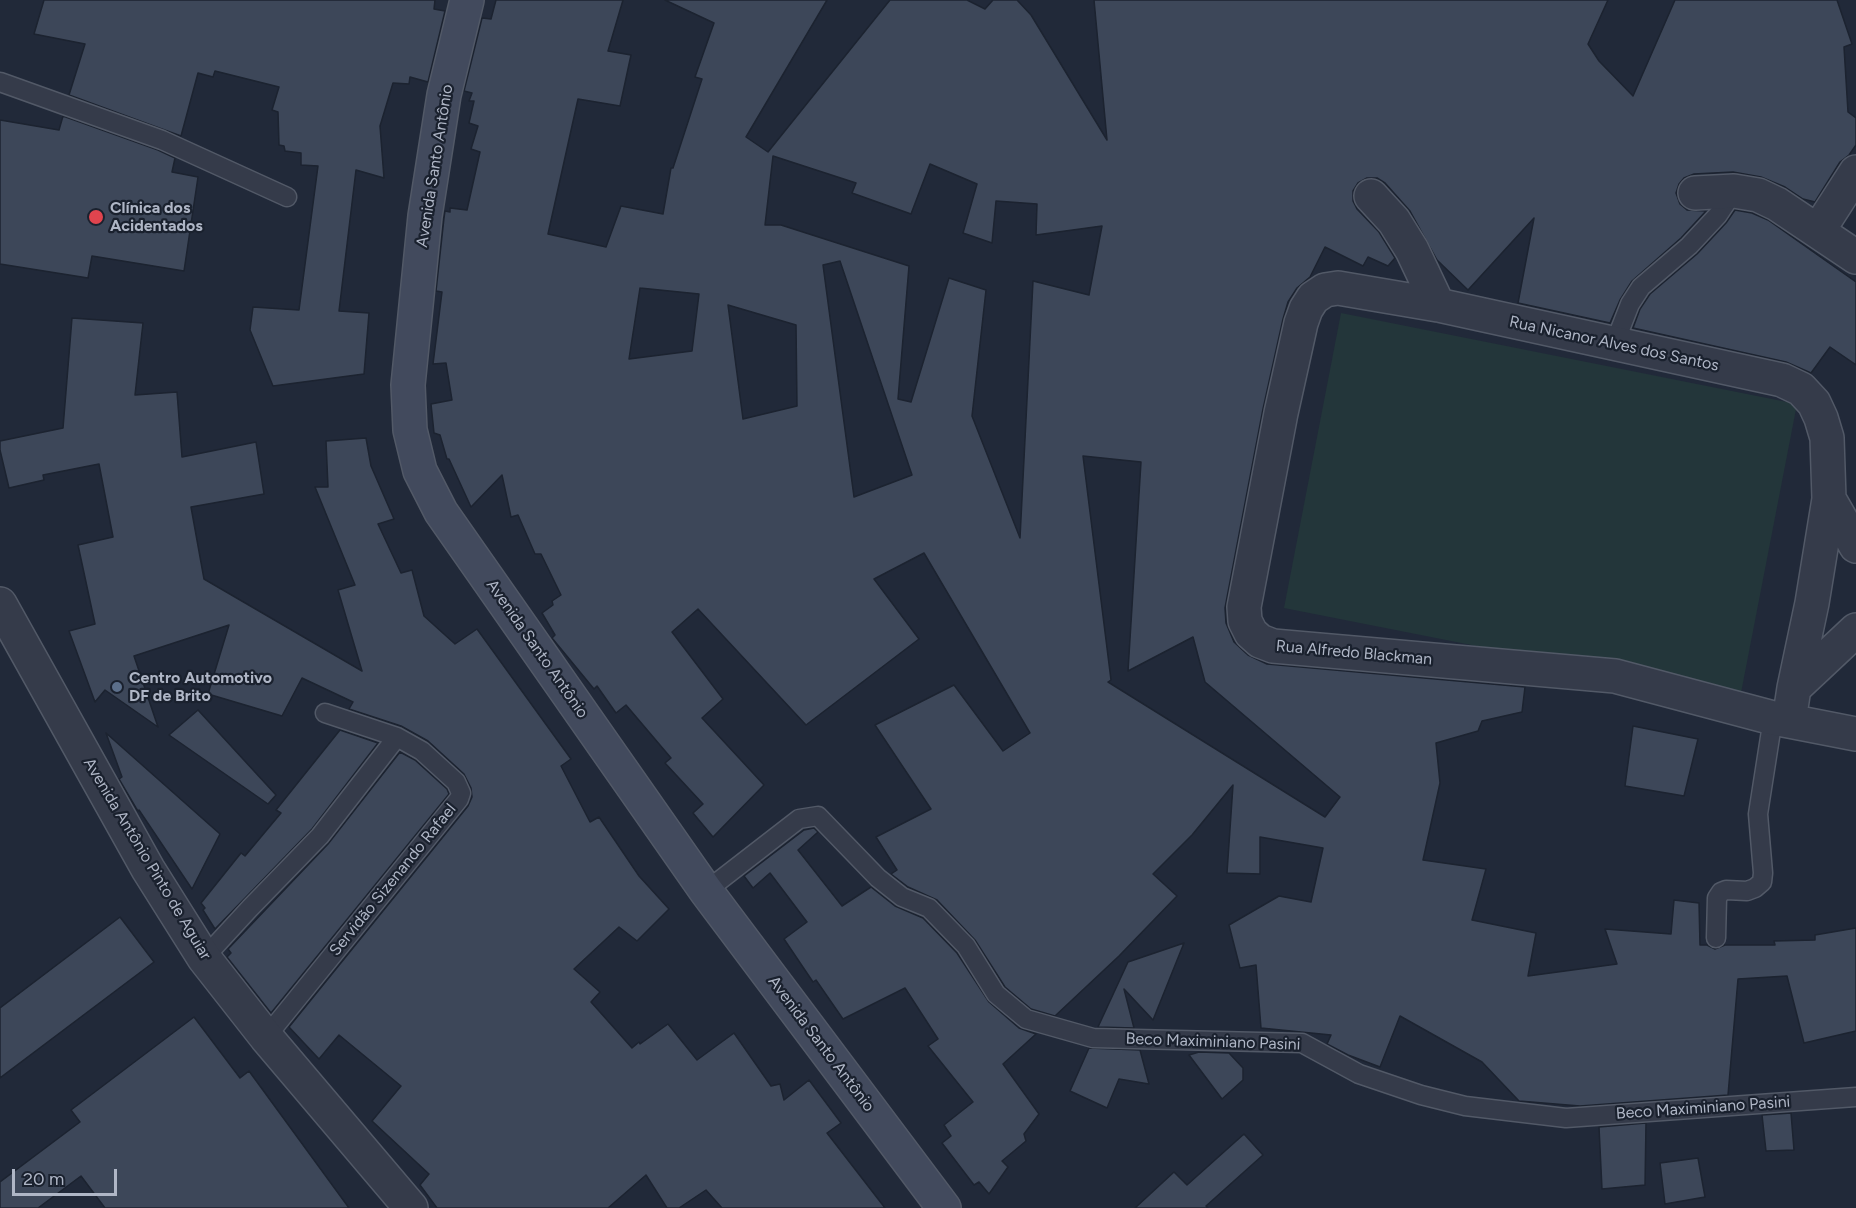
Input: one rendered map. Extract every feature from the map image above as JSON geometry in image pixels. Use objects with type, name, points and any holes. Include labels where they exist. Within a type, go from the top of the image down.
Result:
[{"type":"street","name":"Avenida Santo Antônio","points":[[467,0],[444,95],[425,216],[408,385],[410,430],[420,471],[441,512],[706,891],[944,1208]]},
{"type":"street","points":[[1818,231],[1856,172]]},
{"type":"street","points":[[1695,193],[1734,191],[1758,195],[1777,204],[1856,257]]},
{"type":"street","points":[[1371,196],[1394,221],[1412,250],[1438,305]]},
{"type":"street","name":"Rua Alfredo Blackman","points":[[1438,305],[1338,288],[1325,290],[1313,298],[1306,309],[1281,413],[1244,607],[1245,621],[1251,633],[1260,641],[1273,646],[1615,676],[1781,720],[1856,734]]},
{"type":"street","name":"Rua Nicanor Alves dos Santos","points":[[1438,305],[1782,380],[1801,389],[1814,403],[1827,438],[1829,499],[1812,603],[1794,688]]},
{"type":"street","points":[[1829,499],[1856,546]]},
{"type":"street","name":"Avenida Antônio Pinto de Aguiar","points":[[0,604],[148,869],[204,958],[266,1037],[411,1208]]},
{"type":"street","points":[[1781,720],[1794,688],[1856,630]]},
{"type":"lane","points":[[0,82],[162,140],[287,196]]},
{"type":"lane","points":[[1614,345],[1630,304],[1641,287],[1689,246],[1718,215],[1734,191]]},
{"type":"lane","name":"Servidão Sizenando Rafael","points":[[266,1037],[461,793],[456,782],[422,751],[397,737],[325,714]]},
{"type":"lane","points":[[1716,938],[1717,898],[1721,892],[1726,890],[1747,891],[1762,882],[1758,814],[1781,720]]},
{"type":"lane","points":[[204,958],[320,836],[397,737]]},
{"type":"lane","name":"Beco Maximiniano Pasini","points":[[706,891],[799,819],[818,816],[878,878],[902,897],[929,908],[966,946],[996,994],[1026,1019],[1082,1035],[1094,1038],[1157,1041],[1302,1043],[1359,1074],[1421,1095],[1465,1106],[1566,1118],[1856,1096]]},
{"type":"green space","points":[[1341,313],[1797,404],[1740,698],[1284,608]]},
{"type":"building","points":[[44,0],[435,0],[434,9],[445,11],[428,82],[410,77],[409,84],[393,83],[380,126],[384,178],[356,170],[339,311],[369,313],[364,374],[273,386],[250,330],[253,307],[299,310],[318,166],[301,165],[301,153],[285,151],[284,146],[279,145],[278,112],[272,110],[279,87],[215,71],[213,77],[198,73],[181,136],[69,95],[85,44],[34,34]]},
{"type":"building","points":[[496,0],[623,0],[608,51],[631,55],[620,106],[578,99],[548,234],[606,247],[621,206],[663,214],[671,168],[673,168],[702,79],[695,77],[714,23],[665,0],[827,0],[746,137],[768,152],[890,0],[967,0],[985,9],[993,0],[1017,0],[1031,15],[1107,140],[1094,0],[1608,0],[1588,44],[1599,61],[1633,96],[1675,0],[1837,0],[1852,44],[1844,47],[1848,112],[1856,118],[1856,145],[1849,155],[1840,162],[1815,202],[1803,199],[1785,187],[1761,177],[1733,172],[1694,174],[1684,178],[1676,193],[1680,204],[1687,210],[1706,211],[1681,238],[1632,281],[1620,300],[1610,323],[1518,303],[1534,218],[1468,290],[1437,260],[1410,211],[1385,183],[1377,178],[1367,178],[1358,183],[1353,191],[1353,201],[1357,209],[1379,232],[1395,258],[1388,266],[1368,257],[1363,266],[1325,247],[1310,277],[1297,288],[1288,302],[1263,409],[1225,608],[1226,623],[1234,642],[1248,655],[1267,664],[1525,687],[1522,712],[1482,721],[1478,731],[1436,743],[1440,783],[1423,860],[1486,869],[1472,920],[1536,933],[1528,976],[1617,964],[1605,929],[1671,934],[1674,900],[1699,903],[1700,945],[1707,945],[1715,949],[1725,945],[1775,945],[1774,941],[1815,940],[1815,935],[1856,928],[1856,1031],[1804,1043],[1787,976],[1738,979],[1728,1095],[1580,1106],[1519,1101],[1482,1062],[1400,1016],[1380,1067],[1327,1044],[1331,1035],[1261,1028],[1256,965],[1240,968],[1229,925],[1279,896],[1311,902],[1323,848],[1260,837],[1260,874],[1227,873],[1233,785],[1192,835],[1153,874],[1177,896],[1119,956],[1055,1016],[1031,1009],[1005,987],[975,940],[937,900],[908,887],[891,874],[897,870],[876,837],[931,809],[875,725],[954,685],[1003,751],[1030,733],[924,553],[874,579],[919,639],[806,725],[698,609],[672,632],[723,699],[702,718],[764,785],[713,837],[693,813],[703,804],[665,763],[671,758],[626,705],[616,713],[597,686],[594,689],[552,638],[555,635],[542,613],[553,605],[552,601],[561,595],[541,554],[535,554],[518,515],[511,517],[502,475],[471,507],[447,459],[440,435],[434,433],[431,404],[452,400],[446,363],[433,364],[442,292],[436,291],[444,218],[445,211],[450,212],[450,208],[467,210],[480,152],[471,149],[478,126],[469,123],[474,101],[469,101],[472,93],[464,91],[482,18],[491,19]],"holes":[[[773,156],[856,183],[852,193],[911,214],[930,164],[977,184],[963,233],[992,243],[996,201],[1037,204],[1036,235],[1102,226],[1089,295],[1033,281],[1020,538],[972,416],[986,290],[949,278],[911,402],[898,399],[909,266],[781,225],[765,225]],[[840,261],[912,475],[854,497],[823,265]],[[640,288],[699,294],[692,351],[629,359]],[[728,305],[796,325],[797,406],[743,419]],[[1083,456],[1141,462],[1128,671],[1193,637],[1205,682],[1340,797],[1325,817],[1108,682],[1111,680]]]},
{"type":"building","name":"Clínica dos Acidentados","points":[[63,116],[158,150],[175,158],[172,172],[198,177],[184,271],[92,256],[88,278],[0,264],[0,120],[59,130]]},
{"type":"building","points":[[1735,210],[1752,213],[1768,220],[1856,282],[1856,365],[1830,347],[1811,373],[1786,362],[1633,328],[1640,309],[1650,294],[1697,254]]},
{"type":"building","points":[[72,318],[143,323],[135,395],[177,392],[182,457],[256,442],[264,494],[191,507],[204,579],[362,671],[338,590],[355,585],[315,487],[328,487],[326,441],[366,438],[371,466],[394,519],[378,524],[401,573],[412,570],[424,616],[455,644],[477,629],[571,759],[561,766],[590,822],[599,817],[639,876],[669,909],[637,941],[619,927],[574,969],[600,992],[591,1002],[632,1048],[668,1024],[697,1060],[734,1033],[771,1086],[780,1084],[784,1100],[809,1080],[841,1123],[827,1133],[885,1208],[722,1208],[706,1190],[679,1208],[667,1208],[646,1175],[608,1208],[437,1208],[420,1185],[429,1174],[372,1121],[401,1086],[339,1035],[319,1059],[289,1027],[468,806],[472,797],[471,788],[464,774],[428,741],[401,726],[349,709],[353,702],[302,678],[282,716],[208,694],[229,625],[134,656],[158,727],[105,690],[95,702],[69,631],[95,624],[78,545],[113,537],[99,464],[43,475],[44,480],[9,488],[0,450],[0,441],[63,428]]},
{"type":"building","points":[[198,710],[276,795],[268,804],[169,735]]},
{"type":"building","points":[[1633,726],[1698,739],[1684,796],[1625,786]]},
{"type":"building","points":[[340,730],[378,743],[312,829],[215,929],[201,903],[241,853],[245,856],[281,813],[276,810]]},
{"type":"building","points":[[106,733],[220,834],[192,889],[136,808],[119,779],[122,777]]},
{"type":"building","points":[[400,752],[415,760],[447,789],[449,794],[271,1013],[227,957],[231,953],[228,949],[328,844]]},
{"type":"building","points":[[814,828],[818,832],[798,850],[842,906],[871,887],[895,906],[923,918],[957,953],[989,1002],[1019,1028],[1036,1034],[1003,1064],[1039,1114],[1024,1134],[1026,1141],[1002,1161],[1008,1167],[989,1194],[979,1182],[974,1185],[942,1143],[951,1136],[944,1125],[973,1102],[928,1046],[938,1039],[905,988],[843,1019],[816,980],[813,982],[784,939],[807,922],[770,873],[753,888],[744,876],[804,830]]},
{"type":"building","points":[[120,917],[154,962],[0,1078],[0,1008]]},
{"type":"building","points":[[1184,943],[1153,1020],[1124,989],[1134,1028],[1098,1027],[1128,962]]},
{"type":"building","points":[[194,1017],[240,1078],[249,1071],[349,1208],[105,1208],[81,1176],[38,1208],[0,1208],[0,1182],[80,1122],[71,1110]]},
{"type":"building","points":[[1089,1048],[1140,1050],[1149,1084],[1119,1079],[1107,1108],[1070,1091]]},
{"type":"building","points":[[1199,1052],[1229,1053],[1243,1068],[1243,1080],[1222,1099],[1189,1055]]},
{"type":"building","points":[[1791,1113],[1794,1150],[1766,1151],[1762,1115]]},
{"type":"building","points":[[1646,1123],[1645,1185],[1602,1189],[1599,1127]]},
{"type":"building","points":[[1244,1134],[1263,1155],[1206,1206],[1208,1208],[1135,1208],[1174,1172],[1187,1185]]},
{"type":"building","points":[[1698,1158],[1705,1197],[1665,1204],[1660,1163]]},
{"type":"place","name":"Clínica dos Acidentados","points":[[96,217]]},
{"type":"place","name":"Centro Automotivo DF de Brito","points":[[117,687]]}]
